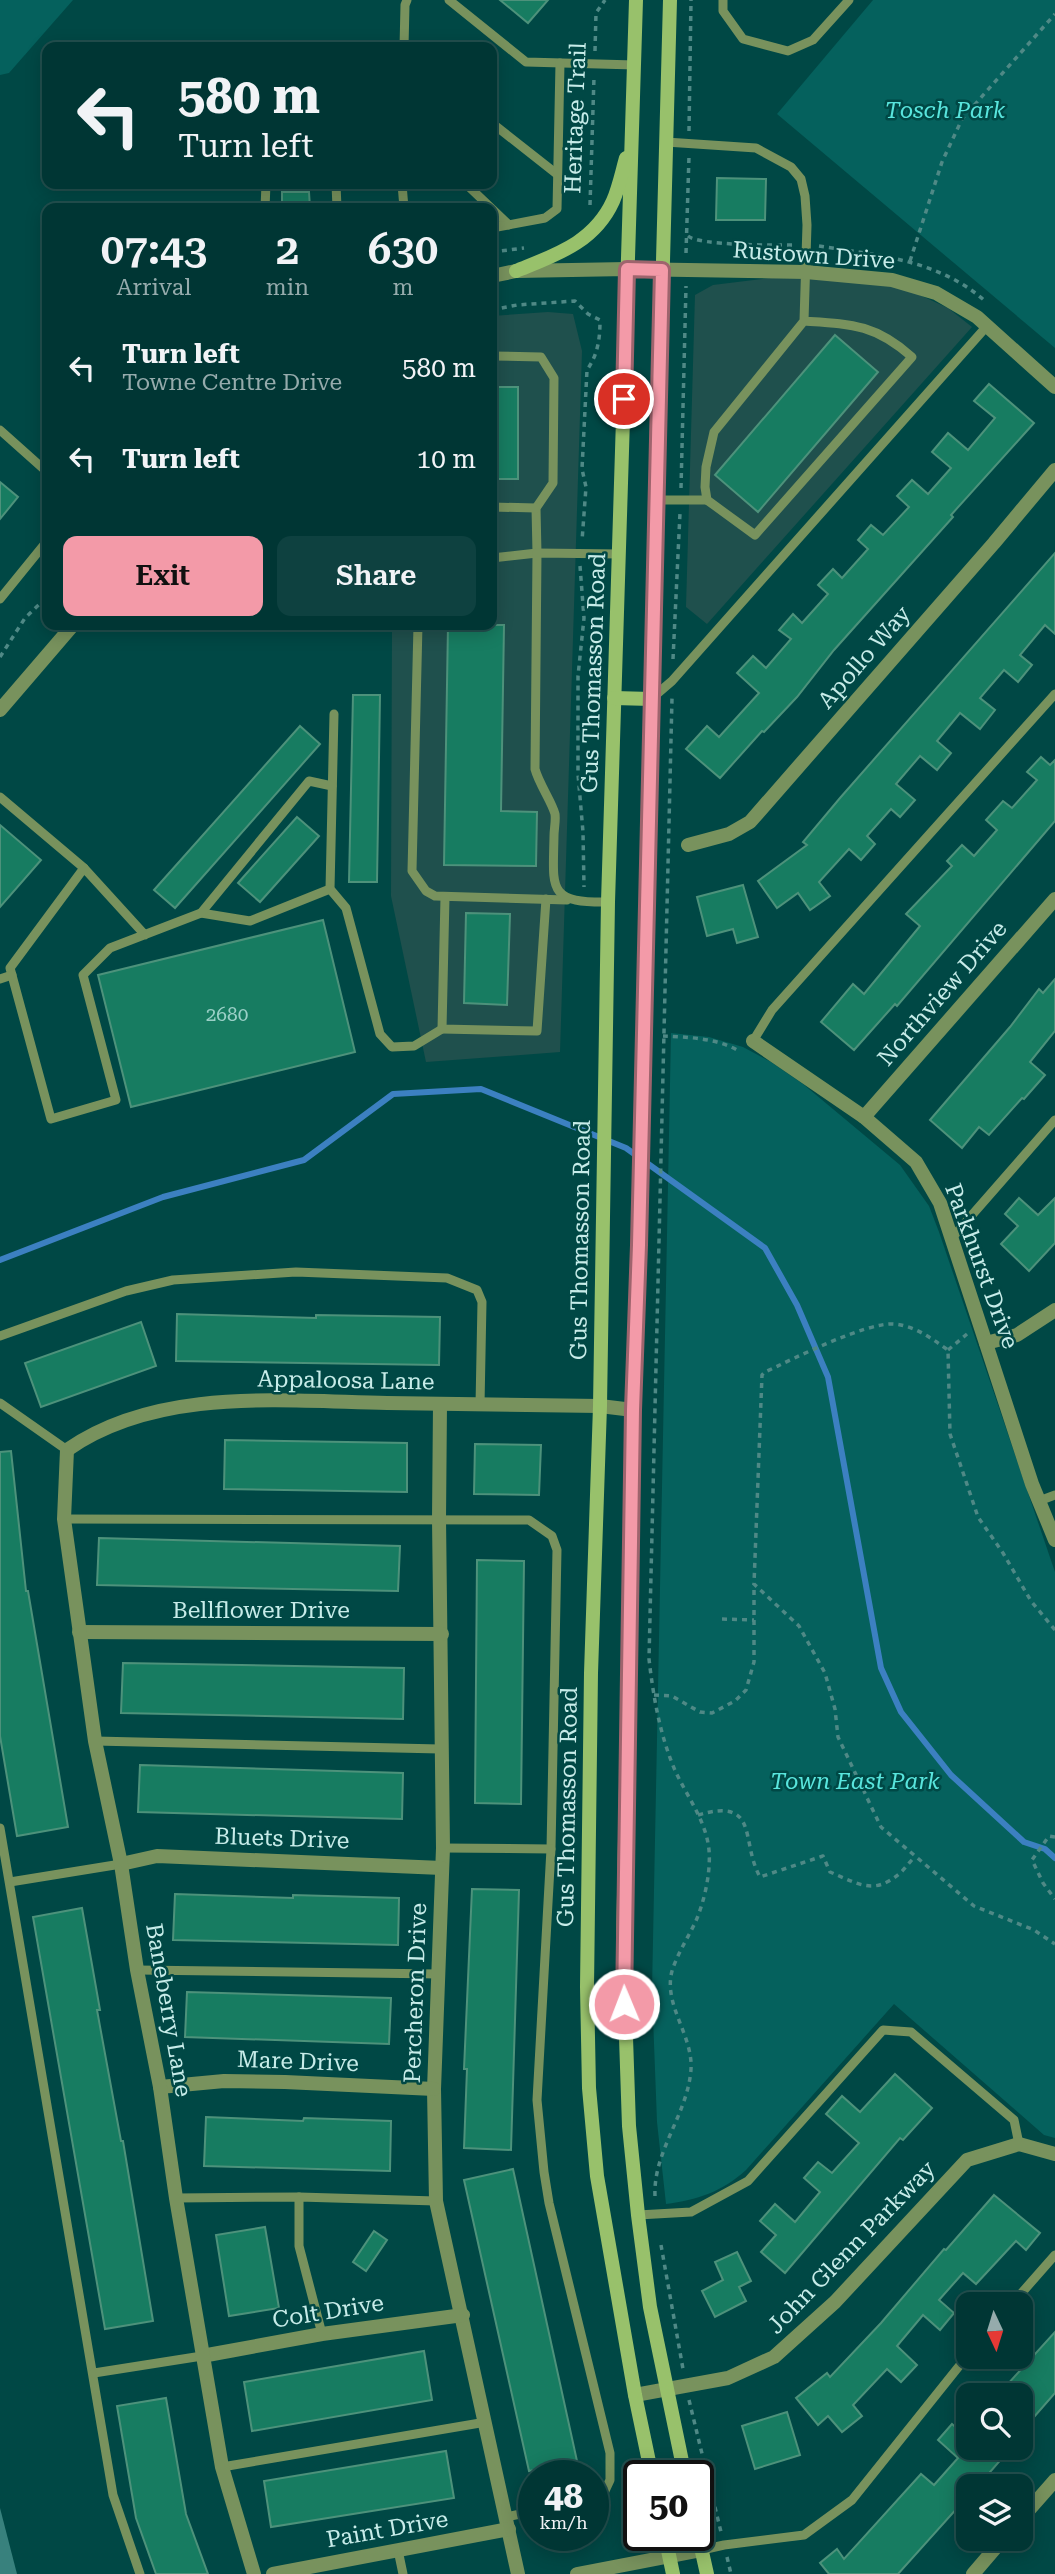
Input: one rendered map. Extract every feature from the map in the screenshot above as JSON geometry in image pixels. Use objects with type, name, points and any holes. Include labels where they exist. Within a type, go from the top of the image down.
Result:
[{"type":"main road","name":"Gus Thomasson Road","points":[[636,0],[608,902],[600,1406],[588,1832],[589,2088],[597,2176],[649,2460]]},
{"type":"main road","points":[[670,0],[633,1410],[623,1950],[629,2126],[638,2215],[650,2307],[682,2460]]},
{"type":"main road","points":[[516,271],[572,248],[601,219],[612,201],[632,140]]},
{"type":"main road","points":[[614,698],[651,699]]},
{"type":"main road","points":[[668,2551],[673,2574]]},
{"type":"main road","points":[[702,2551],[707,2574]]},
{"type":"street","name":"Rustown Drive","points":[[497,275],[516,271],[627,269],[806,272],[892,280],[936,293],[977,317],[1055,387]]},
{"type":"street","name":"Apollo Way","points":[[688,845],[729,834],[750,822],[1055,470]]},
{"type":"street","points":[[0,710],[69,630]]},
{"type":"street","name":"Northview Drive","points":[[864,1117],[1055,899]]},
{"type":"street","name":"Parkhurst Drive","points":[[753,1041],[864,1117],[916,1162],[940,1203],[1039,1501],[1055,1540]]},
{"type":"street","points":[[986,1343],[1017,1335],[1055,1310]]},
{"type":"street","name":"Appaloosa Lane","points":[[67,1450],[91,1433],[171,1408],[233,1400],[600,1406],[633,1410]]},
{"type":"street","name":"Percheron Drive","points":[[440,1404],[440,1749],[443,1848],[434,2089],[436,2201],[518,2574]]},
{"type":"street","name":"Baneberry Lane","points":[[67,1450],[64,1519],[95,1741],[121,1864],[222,2467],[254,2574]]},
{"type":"street","name":"Bellflower Drive","points":[[79,1632],[442,1634]]},
{"type":"street","name":"Bluets Drive","points":[[121,1864],[157,1856],[442,1868]]},
{"type":"street","name":"Mare Drive","points":[[160,2087],[224,2081],[285,2081],[434,2089]]},
{"type":"street","points":[[1019,2144],[1055,2154]]},
{"type":"street","name":"John Glenn Parkway","points":[[635,2395],[728,2378],[774,2357],[835,2302],[967,2160],[1019,2144]]},
{"type":"street","name":"Colt Drive","points":[[202,2356],[322,2334],[463,2315]]},
{"type":"street","points":[[1033,2505],[1055,2480]]},
{"type":"street","name":"Paint Drive","points":[[274,2574],[398,2550],[508,2523]]},
{"type":"street","points":[[577,2574],[695,2551]]},
{"type":"street","points":[[973,2574],[993,2551]]},
{"type":"lane","points":[[404,42],[407,0]]},
{"type":"lane","points":[[449,0],[526,62],[635,65]]},
{"type":"lane","points":[[723,0],[723,11],[743,39],[788,51],[813,40],[849,0]]},
{"type":"lane","points":[[497,227],[545,218],[557,209],[560,63]]},
{"type":"lane","points":[[497,126],[558,175]]},
{"type":"lane","points":[[666,142],[756,148],[791,167],[801,179],[805,196],[804,321],[714,432],[706,467],[707,500]]},
{"type":"lane","points":[[471,189],[486,203]]},
{"type":"lane","points":[[497,214],[509,225]]},
{"type":"lane","points":[[656,500],[707,500],[755,534],[912,357],[898,344],[856,324],[804,321]]},
{"type":"lane","points":[[651,699],[672,681],[987,326]]},
{"type":"lane","points":[[497,356],[541,357],[554,378],[553,483],[536,508],[535,769],[538,782],[555,813],[554,881],[567,900]]},
{"type":"lane","points":[[0,430],[42,468]]},
{"type":"lane","points":[[497,507],[536,508]]},
{"type":"lane","points":[[0,599],[42,547]]},
{"type":"lane","points":[[497,557],[537,553],[620,554]]},
{"type":"lane","points":[[418,630],[412,871],[430,895],[608,902]]},
{"type":"lane","points":[[753,1041],[772,1010],[1055,694]]},
{"type":"lane","points":[[334,714],[330,888],[346,908],[380,1034],[392,1046],[414,1046],[442,1029],[537,1031],[547,899]]},
{"type":"lane","points":[[84,868],[10,968],[51,1119],[116,1100],[83,975],[110,948],[201,913],[309,780],[332,786]]},
{"type":"lane","points":[[0,797],[84,868],[145,935]]},
{"type":"lane","points":[[201,913],[250,921],[330,888]]},
{"type":"lane","points":[[442,1029],[445,897]]},
{"type":"lane","points":[[0,979],[12,975]]},
{"type":"lane","points":[[951,1239],[1055,1120]]},
{"type":"lane","points":[[0,1336],[126,1291],[173,1280],[296,1272],[447,1278],[477,1290],[482,1302],[480,1405]]},
{"type":"lane","points":[[0,1403],[67,1450]]},
{"type":"lane","points":[[1039,1501],[1055,1495]]},
{"type":"lane","points":[[64,1519],[529,1520],[552,1536],[556,1550],[551,1849],[537,2100],[549,2203],[610,2453],[609,2482]]},
{"type":"lane","points":[[95,1741],[440,1749]]},
{"type":"lane","points":[[0,1828],[113,2495],[140,2574]]},
{"type":"lane","points":[[443,1848],[551,1849]]},
{"type":"lane","points":[[10,1882],[121,1864]]},
{"type":"lane","points":[[137,1970],[439,1974]]},
{"type":"lane","points":[[638,2215],[691,2212],[748,2181],[883,2030],[911,2032],[1014,2120],[1019,2144]]},
{"type":"lane","points":[[299,2197],[299,2246],[322,2334]]},
{"type":"lane","points":[[176,2198],[299,2197],[436,2201]]},
{"type":"lane","points":[[1023,2292],[1055,2255]]},
{"type":"lane","points":[[94,2373],[202,2356]]},
{"type":"lane","points":[[714,2547],[804,2535],[852,2500],[956,2370]]},
{"type":"lane","points":[[222,2467],[486,2422]]},
{"type":"lane","points":[[508,2523],[518,2518]]},
{"type":"lane","points":[[398,2550],[403,2574]]},
{"type":"path","name":"Heritage Trail","points":[[590,213],[596,13],[605,0]]},
{"type":"path","points":[[687,235],[691,0]]},
{"type":"path","points":[[910,261],[942,162],[962,119],[1055,14]]},
{"type":"path","points":[[497,251],[528,247]]},
{"type":"path","points":[[497,309],[575,301],[588,314],[600,320],[595,359],[587,370],[582,469],[586,487],[580,583],[584,618],[578,676],[578,774],[585,903]]},
{"type":"path","points":[[685,324],[681,499],[672,681],[649,1659],[653,1695],[672,1763],[698,1815],[709,1850],[706,1883],[697,1919],[673,1969],[670,1985],[691,2068],[680,2110],[654,2180],[656,2215],[686,2385],[730,2574]]},
{"type":"path","points":[[0,657],[25,618],[42,602]]},
{"type":"path","points":[[663,1036],[694,1038],[732,1047],[742,1053]]},
{"type":"path","points":[[653,1695],[672,1696],[700,1712],[712,1713],[735,1701],[746,1690],[754,1662],[761,1380],[765,1372],[876,1326],[894,1324],[915,1329],[948,1350]]},
{"type":"path","points":[[948,1350],[969,1333]]},
{"type":"path","points":[[948,1350],[950,1434],[978,1517],[1031,1601],[1055,1630]]},
{"type":"path","points":[[754,1584],[799,1626],[825,1673],[835,1709],[838,1737],[881,1827],[974,1906],[1034,1930],[1055,1944]]},
{"type":"path","points":[[722,1619],[754,1620]]},
{"type":"path","points":[[698,1815],[728,1809],[739,1814],[760,1877],[823,1856],[830,1872],[869,1888],[882,1885],[900,1873],[915,1857]]},
{"type":"path","points":[[1055,1837],[1049,1836],[1032,1860],[1043,1883],[1055,1899]]},
{"type":"shaded area","points":[[771,278],[867,280],[911,291],[948,308],[972,327],[707,624],[686,607],[695,295],[713,285]]},
{"type":"shaded area","points":[[548,312],[573,314],[582,351],[560,1052],[426,1062],[391,896],[392,630],[497,630],[497,316]]},
{"type":"shaded area","points":[[0,2508],[17,2574],[0,2574]]},
{"type":"green space","points":[[0,0],[73,0],[9,73],[0,75]]},
{"type":"green space","name":"Tosch Park","points":[[873,0],[1055,0],[1055,348],[777,114]]},
{"type":"green space","name":"Town East Park","points":[[671,1033],[709,1037],[743,1047],[803,1084],[900,1165],[929,1206],[939,1232],[1055,1572],[1055,2138],[1044,2135],[894,2004],[746,2170],[709,2194],[666,2204],[657,2122],[652,1991]]},
{"type":"building","points":[[500,0],[548,0],[528,23]]},
{"type":"building","points":[[717,178],[766,179],[765,220],[716,220]]},
{"type":"building","points":[[282,192],[309,192],[310,203],[282,203]]},
{"type":"building","points":[[835,335],[878,372],[758,512],[715,475]]},
{"type":"building","points":[[989,384],[1034,423],[834,650],[797,697],[720,778],[686,749],[707,726],[719,737],[759,693],[737,673],[753,656],[766,668],[791,639],[779,630],[793,614],[802,623],[828,594],[818,585],[833,569],[842,578],[868,549],[858,540],[871,525],[883,535],[909,507],[897,496],[912,480],[928,494],[951,468],[932,452],[948,433],[968,450],[995,418],[974,401]]},
{"type":"building","points":[[497,387],[518,387],[518,479],[497,479]]},
{"type":"building","points":[[0,482],[18,497],[0,519]]},
{"type":"building","points":[[1055,553],[1055,634],[1045,625],[1020,655],[1032,665],[1018,682],[1004,670],[980,698],[995,710],[980,729],[960,713],[937,741],[951,753],[937,770],[920,756],[896,784],[915,800],[900,817],[891,809],[867,836],[875,844],[861,860],[849,849],[819,882],[830,896],[810,910],[798,893],[777,908],[758,881],[807,845],[803,842],[840,798]]},
{"type":"building","points":[[497,625],[504,625],[501,811],[537,812],[536,866],[444,865],[448,630],[497,630]]},
{"type":"building","points":[[353,695],[380,695],[377,882],[349,882]]},
{"type":"building","points":[[300,726],[320,744],[175,908],[154,890]]},
{"type":"building","points":[[1041,757],[1050,765],[1055,760],[1055,821],[897,1006],[895,1004],[854,1050],[821,1022],[853,984],[864,994],[920,926],[906,914],[952,866],[947,861],[962,845],[974,856],[997,830],[986,820],[1003,801],[1012,808],[1037,780],[1027,772]]},
{"type":"building","points":[[297,817],[319,836],[260,902],[238,883]]},
{"type":"building","points":[[0,825],[41,860],[0,907]]},
{"type":"building","points":[[743,885],[758,937],[737,943],[733,929],[707,936],[697,897]]},
{"type":"building","points":[[466,913],[510,914],[507,1005],[464,1003]]},
{"type":"building","points":[[323,920],[355,1052],[131,1107],[98,975]]},
{"type":"building","points":[[1055,979],[1055,1031],[1030,1062],[1045,1075],[989,1135],[979,1127],[962,1148],[930,1120],[1039,989],[1043,993]]},
{"type":"building","points":[[1019,1198],[1038,1215],[1055,1198],[1055,1243],[1029,1271],[1001,1244],[1018,1226],[1005,1214]]},
{"type":"building","points":[[177,1314],[316,1318],[316,1315],[440,1317],[439,1365],[176,1361]]},
{"type":"building","points":[[141,1322],[156,1366],[41,1407],[25,1363]]},
{"type":"building","points":[[225,1440],[407,1443],[407,1492],[224,1489]]},
{"type":"building","points":[[475,1444],[541,1445],[539,1495],[474,1494]]},
{"type":"building","points":[[11,1451],[26,1591],[68,1827],[17,1836],[0,1736],[0,1452]]},
{"type":"building","points":[[99,1538],[400,1546],[398,1591],[97,1585]]},
{"type":"building","points":[[477,1560],[524,1561],[521,1804],[475,1803]]},
{"type":"building","points":[[123,1663],[404,1668],[403,1719],[121,1713]]},
{"type":"building","points":[[140,1765],[403,1773],[402,1819],[138,1812]]},
{"type":"building","points":[[472,1889],[519,1890],[511,2150],[464,2148],[467,2069],[464,2069]]},
{"type":"building","points":[[175,1894],[399,1898],[398,1945],[173,1940]]},
{"type":"building","points":[[82,1908],[100,2010],[97,2010],[123,2141],[153,2321],[105,2329],[33,1917]]},
{"type":"building","points":[[187,1992],[391,1998],[389,2044],[185,2037]]},
{"type":"building","points":[[895,2074],[932,2108],[903,2140],[900,2138],[785,2273],[761,2252],[776,2235],[760,2221],[775,2204],[795,2222],[820,2192],[804,2178],[818,2162],[832,2173],[859,2143],[826,2114],[842,2096],[860,2112]]},
{"type":"building","points":[[206,2117],[391,2121],[390,2171],[204,2166]]},
{"type":"building","points":[[513,2169],[577,2460],[527,2460],[464,2180]]},
{"type":"building","points":[[994,2195],[1040,2233],[1026,2250],[1016,2241],[976,2284],[963,2273],[939,2300],[954,2313],[940,2330],[923,2315],[897,2346],[917,2365],[901,2382],[887,2369],[853,2405],[862,2416],[842,2432],[828,2416],[818,2425],[796,2398],[827,2373],[830,2377]]},
{"type":"building","points":[[265,2227],[279,2308],[229,2316],[216,2235]]},
{"type":"building","points":[[374,2231],[387,2240],[366,2271],[353,2262]]},
{"type":"building","points":[[737,2252],[751,2281],[739,2287],[746,2301],[715,2317],[702,2291],[723,2280],[715,2262]]},
{"type":"building","points":[[1055,2332],[1055,2393],[1033,2418],[1033,2383],[1009,2383],[1021,2370],[1033,2369],[1033,2356]]},
{"type":"building","points":[[424,2351],[432,2400],[252,2431],[244,2382]]},
{"type":"building","points":[[166,2398],[186,2514],[208,2574],[156,2574],[136,2518],[117,2406]]},
{"type":"building","points":[[787,2412],[800,2455],[755,2469],[742,2426]]},
{"type":"building","points":[[952,2424],[956,2428],[956,2456],[938,2440]]},
{"type":"building","points":[[446,2451],[454,2498],[271,2527],[264,2481]]},
{"type":"building","points":[[956,2460],[1001,2460],[988,2474],[956,2474],[956,2509],[898,2574],[829,2574],[820,2563],[837,2549],[844,2559],[921,2474],[934,2485]]},
{"type":"waterway","points":[[0,1260],[163,1197],[304,1160],[393,1094],[481,1089],[626,1148],[765,1248],[797,1305],[828,1377],[881,1668],[901,1712],[951,1775],[1024,1842],[1045,1849],[1055,1858]]},
{"type":"route","points":[[624,399],[627,269],[662,270],[633,1410],[624,2004]]}]
